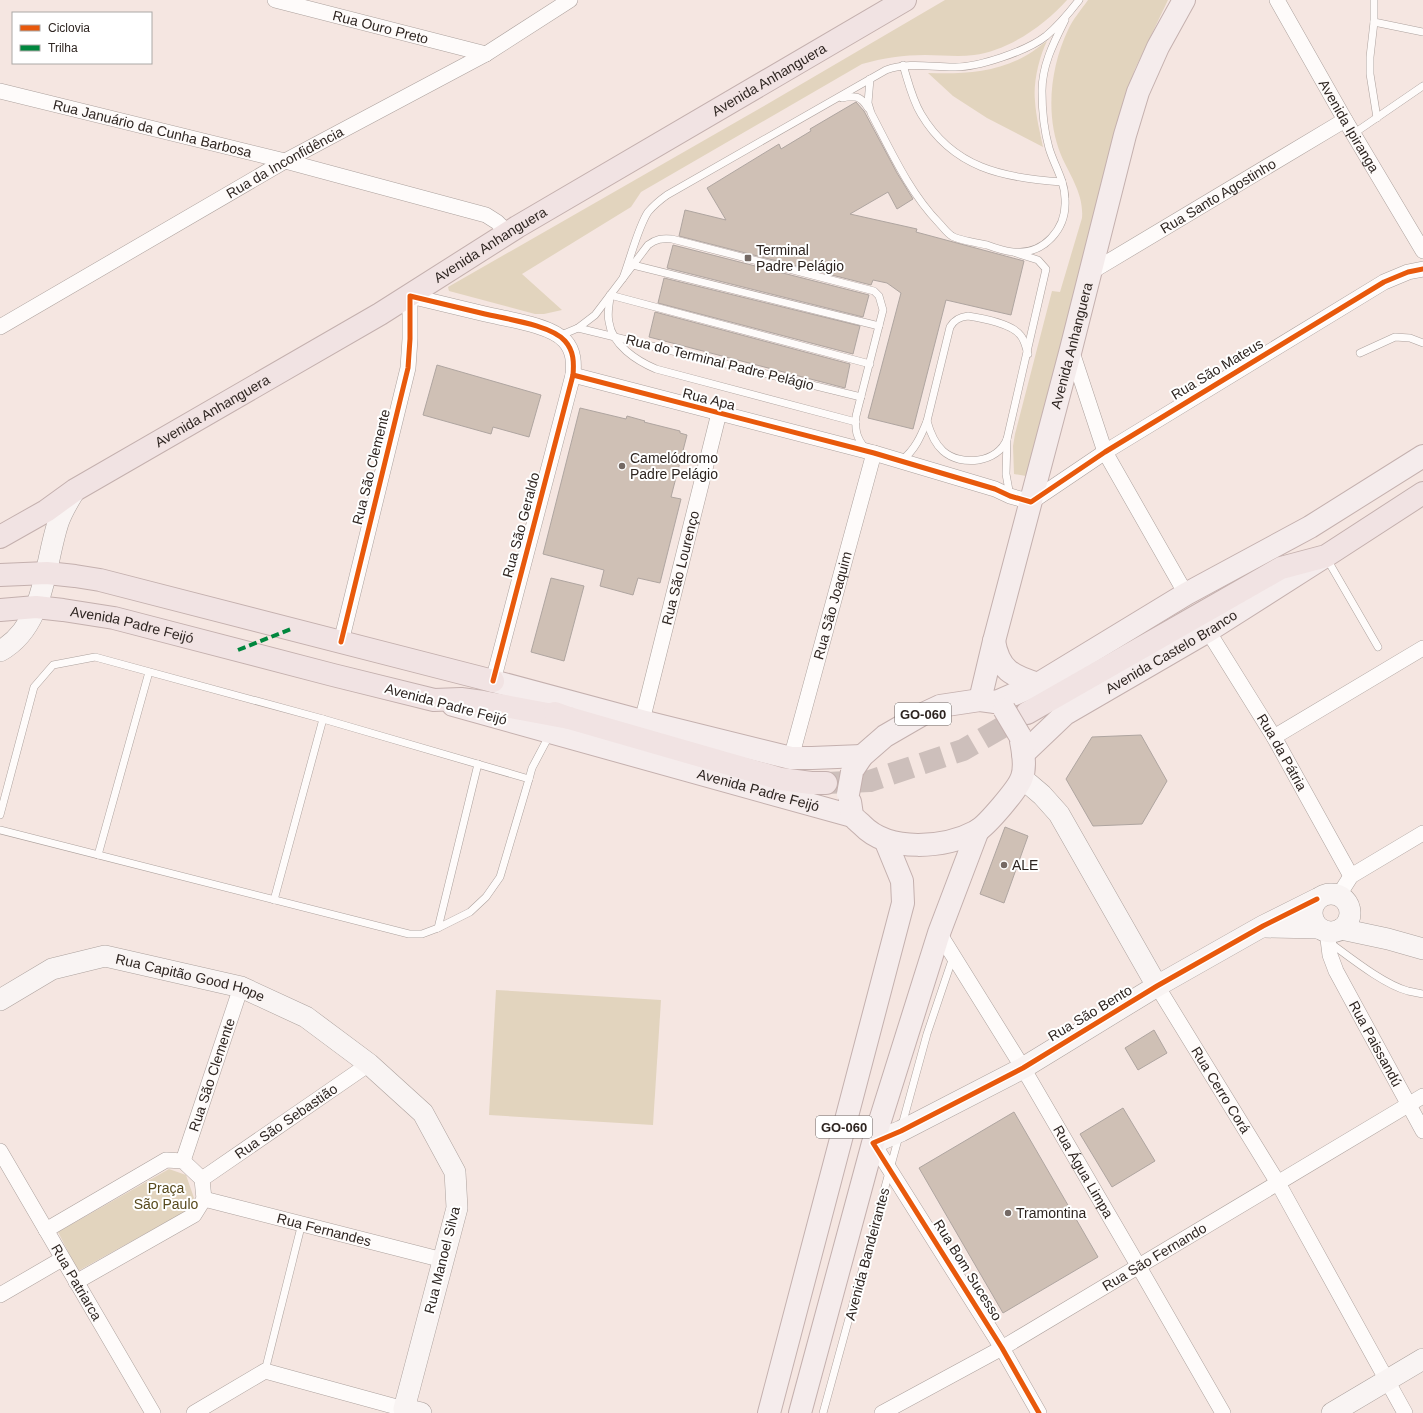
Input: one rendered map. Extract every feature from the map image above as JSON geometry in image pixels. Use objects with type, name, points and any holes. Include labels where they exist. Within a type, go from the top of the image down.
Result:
[{"type":"highway","name":"Avenida Anhanguera","points":[[0,537],[46,511],[75,490],[410,296],[508,233],[905,0]]},
{"type":"highway","name":"Avenida Castelo Branco","points":[[1027,713],[1281,568],[1326,556],[1423,493]]},
{"type":"highway","points":[[0,575],[47,573],[100,580],[493,681]]},
{"type":"highway","points":[[0,610],[36,607]]},
{"type":"highway","name":"Avenida Padre Feijó","points":[[36,607],[114,618],[434,700]]},
{"type":"highway","points":[[441,667],[465,679],[569,718],[781,779],[811,783],[826,783]]},
{"type":"highway","points":[[434,700],[483,702],[569,718]]},
{"type":"main road","name":"Avenida Anhanguera","points":[[993,704],[994,641],[1126,135],[1138,92],[1158,47],[1184,0]]},
{"type":"main road","name":"Avenida Castelo Branco","points":[[993,704],[1038,684],[1186,594],[1310,527],[1423,456]]},
{"type":"main road","name":"Avenida Castelo Branco","points":[[1281,568],[1310,527]]},
{"type":"main road","name":"Avenida Castelo Branco","points":[[1022,745],[1065,714],[1208,631],[1326,556]]},
{"type":"main road","points":[[994,641],[996,654],[1002,665],[1020,679],[1038,684]]},
{"type":"main road","points":[[493,681],[642,721],[791,758],[812,758],[857,764],[848,794],[852,816],[868,831],[886,842],[914,845],[936,844],[958,839],[978,830]]},
{"type":"main road","name":"Avenida Padre Feijó","points":[[434,700],[852,816]]},
{"type":"main road","points":[[993,704],[1022,745],[1024,766],[1022,778]]},
{"type":"main road","name":"GO-060","points":[[857,764],[885,736],[940,706],[993,704]]},
{"type":"main road","name":"GO-060","points":[[800,1413],[873,1143],[939,933],[978,830],[1002,807],[1022,778]]},
{"type":"main road","name":"GO-060","points":[[769,1413],[903,903],[902,881],[886,842]]},
{"type":"street","name":"Rua Ouro Preto","points":[[275,0],[486,54]]},
{"type":"street","name":"Rua da Inconfidência","points":[[0,327],[285,161],[486,54],[570,0]]},
{"type":"street","name":"Avenida Ipiranga","points":[[1277,0],[1353,134],[1423,251]]},
{"type":"street","name":"Rua Januário da Cunha Barbosa","points":[[0,90],[285,161],[486,215],[497,222],[508,233]]},
{"type":"street","name":"Rua Santo Agostinho","points":[[1091,272],[1345,120]]},
{"type":"street","name":"Rua São Mateus","points":[[1030,502],[1105,452],[1384,282],[1408,272],[1423,270]]},
{"type":"street","points":[[410,296],[537,326],[559,336],[565,341],[573,355],[573,376]]},
{"type":"street","name":"Rua São Clemente","points":[[341,642],[408,368],[410,296]]},
{"type":"street","points":[[1071,349],[1105,452],[1186,594]]},
{"type":"street","name":"Rua Apa","points":[[573,376],[871,452],[995,489],[1010,496],[1030,502]]},
{"type":"street","name":"Rua São Geraldo","points":[[493,681],[573,376]]},
{"type":"street","name":"Rua São Lourenço","points":[[642,721],[718,414]]},
{"type":"street","name":"Rua São Joaquim","points":[[791,758],[871,452]]},
{"type":"street","points":[[0,651],[16,639],[27,625],[36,607],[47,573],[58,521],[75,490]]},
{"type":"street","points":[[0,641],[20,620],[36,607]]},
{"type":"street","name":"Rua da Pátria","points":[[1208,631],[1274,737],[1351,876]]},
{"type":"street","points":[[1274,737],[1423,648]]},
{"type":"street","name":"Rua Cerro Corá","points":[[1022,778],[1042,795],[1059,814],[1157,986],[1278,1183],[1405,1413]]},
{"type":"street","points":[[1331,937],[1348,922],[1350,913],[1344,900],[1351,876],[1423,833]]},
{"type":"street","points":[[1331,937],[1313,919],[1312,909],[1317,899],[1332,893],[1344,900],[1388,939]]},
{"type":"street","name":"Rua São Bento","points":[[873,1143],[901,1131],[1022,1068],[1157,986],[1262,926],[1317,899]]},
{"type":"street","points":[[1262,926],[1331,937],[1388,939],[1423,949]]},
{"type":"street","name":"Rua Água Limpa","points":[[939,933],[1022,1068],[1223,1413]]},
{"type":"street","name":"Rua Paissandú","points":[[1331,937],[1336,971],[1423,1131]]},
{"type":"street","name":"Rua Capitão Good Hope","points":[[0,1000],[52,969],[105,956],[241,987],[306,1017],[370,1064]]},
{"type":"street","name":"Rua São Clemente","points":[[183,1161],[241,987]]},
{"type":"street","name":"Rua São Sebastião","points":[[202,1179],[370,1064]]},
{"type":"street","name":"Rua Manoel Silva","points":[[370,1064],[423,1113],[455,1172],[457,1208],[443,1260],[409,1412]]},
{"type":"street","name":"Rua São Fernando","points":[[882,1413],[1002,1348],[1423,1096]]},
{"type":"street","name":"Rua Bom Sucesso","points":[[873,1143],[1002,1348],[1039,1413]]},
{"type":"street","name":"Rua Patriarca","points":[[0,1151],[153,1413]]},
{"type":"street","points":[[46,1230],[166,1160],[183,1161],[202,1179],[204,1199],[194,1216],[76,1282]]},
{"type":"street","name":"Rua Fernandes","points":[[204,1199],[443,1260]]},
{"type":"street","points":[[0,1295],[62,1259]]},
{"type":"street","points":[[1332,1413],[1423,1359]]},
{"type":"street","points":[[194,1413],[265,1371],[409,1412]]},
{"type":"lane","points":[[623,278],[648,212],[667,195],[886,70],[903,65],[955,67],[972,66],[989,62],[1032,44],[1045,37],[1068,14],[1079,0]]},
{"type":"lane","points":[[1374,0],[1370,74],[1377,118]]},
{"type":"lane","points":[[1013,252],[1033,250],[1051,239],[1057,231],[1065,212],[1065,198],[1062,182],[1049,147],[1043,111],[1042,89],[1043,72],[1048,57],[1068,14]]},
{"type":"lane","points":[[1374,22],[1423,32]]},
{"type":"lane","points":[[903,65],[920,113],[936,136],[954,152],[970,162],[997,172],[1035,180],[1062,182]]},
{"type":"lane","points":[[870,79],[868,103],[871,113]]},
{"type":"lane","points":[[1353,134],[1423,86]]},
{"type":"lane","points":[[832,100],[851,96],[863,100],[914,194],[952,236],[1038,260],[1046,270],[1028,354],[1007,440],[1006,474],[1010,496]]},
{"type":"lane","points":[[559,336],[578,328],[595,315],[648,245],[655,240],[665,238],[874,291],[879,296],[883,310],[856,422],[856,435],[871,452]]},
{"type":"lane","points":[[633,265],[879,326]]},
{"type":"lane","points":[[610,295],[608,312],[609,324],[614,336],[624,349],[646,365],[656,369],[856,422]]},
{"type":"lane","points":[[610,295],[870,364]]},
{"type":"lane","points":[[900,461],[908,455],[918,442],[927,421],[950,327],[956,319],[961,316],[968,316],[1010,328],[1020,334],[1025,341],[1028,354]]},
{"type":"lane","name":"Rua do Terminal Padre Pelágio","points":[[578,328],[861,397]]},
{"type":"lane","points":[[1360,353],[1395,337],[1410,338],[1423,343]]},
{"type":"lane","points":[[927,421],[935,443],[944,452],[955,458],[970,461],[989,457],[998,452],[1005,445],[1007,440]]},
{"type":"lane","points":[[1326,556],[1378,647]]},
{"type":"lane","points":[[0,815],[34,687],[53,665],[95,657],[323,719],[529,779]]},
{"type":"lane","points":[[98,855],[149,672]]},
{"type":"lane","points":[[274,900],[323,719]]},
{"type":"lane","points":[[0,830],[409,934],[422,934],[438,928],[470,912],[486,897],[500,877],[532,768],[551,732]]},
{"type":"lane","points":[[438,928],[478,764]]},
{"type":"lane","points":[[1331,937],[1351,959],[1383,979],[1406,990],[1423,994]]},
{"type":"lane","name":"Avenida Bandeirantes","points":[[823,1413],[927,1034],[953,956]]},
{"type":"lane","points":[[265,1371],[302,1223]]},
{"type":"green space","points":[[945,0],[1067,0],[1048,19],[1025,35],[987,53],[962,56],[901,56],[862,64],[641,192],[631,207],[522,274],[562,310],[544,314],[535,314],[449,291],[448,287],[764,106]]},
{"type":"green space","points":[[1088,0],[1168,0],[1135,69],[1125,98],[1026,476],[1014,474],[1013,446],[1015,434],[1052,291],[1060,292],[1082,218],[1079,193],[1061,155],[1056,140],[1051,108],[1054,76],[1057,60],[1068,30]]},
{"type":"green space","points":[[1047,41],[1037,70],[1035,86],[1036,113],[1043,147],[987,118],[953,96],[928,73],[979,71],[1003,66],[1030,53]]},
{"type":"green space","points":[[496,990],[661,1000],[653,1125],[489,1115]]},
{"type":"green space","name":"Praça São Paulo","points":[[169,1169],[186,1175],[194,1198],[186,1211],[78,1271],[58,1232]]},
{"type":"building","points":[[856,102],[864,111],[897,173],[913,199],[897,209],[888,192],[850,214],[917,229],[916,232],[1024,261],[1011,315],[946,300],[913,429],[868,418],[901,293],[887,283],[873,280],[871,285],[679,236],[685,210],[726,220],[707,188],[779,144],[781,149],[811,131],[810,129]]},
{"type":"building","points":[[673,245],[869,295],[863,317],[667,268]]},
{"type":"building","points":[[664,278],[860,326],[853,354],[658,303]]},
{"type":"building","points":[[655,312],[850,364],[845,388],[649,337]]},
{"type":"building","points":[[437,365],[541,395],[529,437],[493,427],[491,434],[423,415]]},
{"type":"building","name":"Camelódromo Padre Pelágio","points":[[580,408],[626,419],[627,416],[680,431],[680,433],[687,435],[671,497],[681,499],[660,583],[638,578],[633,595],[600,586],[604,570],[543,554]]},
{"type":"building","points":[[551,578],[584,586],[564,661],[531,652]]},
{"type":"building","points":[[1141,735],[1167,781],[1142,824],[1093,826],[1066,779],[1092,737]]},
{"type":"building","name":"ALE","points":[[1005,827],[1028,836],[1004,903],[980,894]]},
{"type":"building","points":[[1154,1030],[1167,1053],[1138,1070],[1125,1048]]},
{"type":"building","points":[[1123,1108],[1155,1161],[1112,1187],[1080,1134]]},
{"type":"building","name":"Tramontina","points":[[1014,1112],[1098,1257],[1003,1313],[919,1168]]},
{"type":"tunnel","points":[[826,783],[870,781],[963,750],[1027,713]]},
{"type":"marked path","points":[[238,650],[291,629]]},
{"type":"cycle path","points":[[573,375],[874,453],[995,489],[1010,496],[1031,502],[1105,452],[1384,282],[1408,272],[1423,269]]},
{"type":"cycle path","points":[[341,642],[408,368],[410,296],[528,323],[550,331],[565,341],[572,353],[573,375],[493,681]]},
{"type":"cycle path","points":[[1039,1413],[1002,1348],[873,1143],[901,1131],[1023,1068],[1157,986],[1263,926],[1317,899]]},
{"type":"place","name":"Terminal Padre Pelágio","points":[[748,258]]},
{"type":"place","name":"Camelódromo Padre Pelágio","points":[[622,466]]},
{"type":"place","name":"ALE","points":[[1004,865]]},
{"type":"place","name":"Tramontina","points":[[1008,1213]]}]
